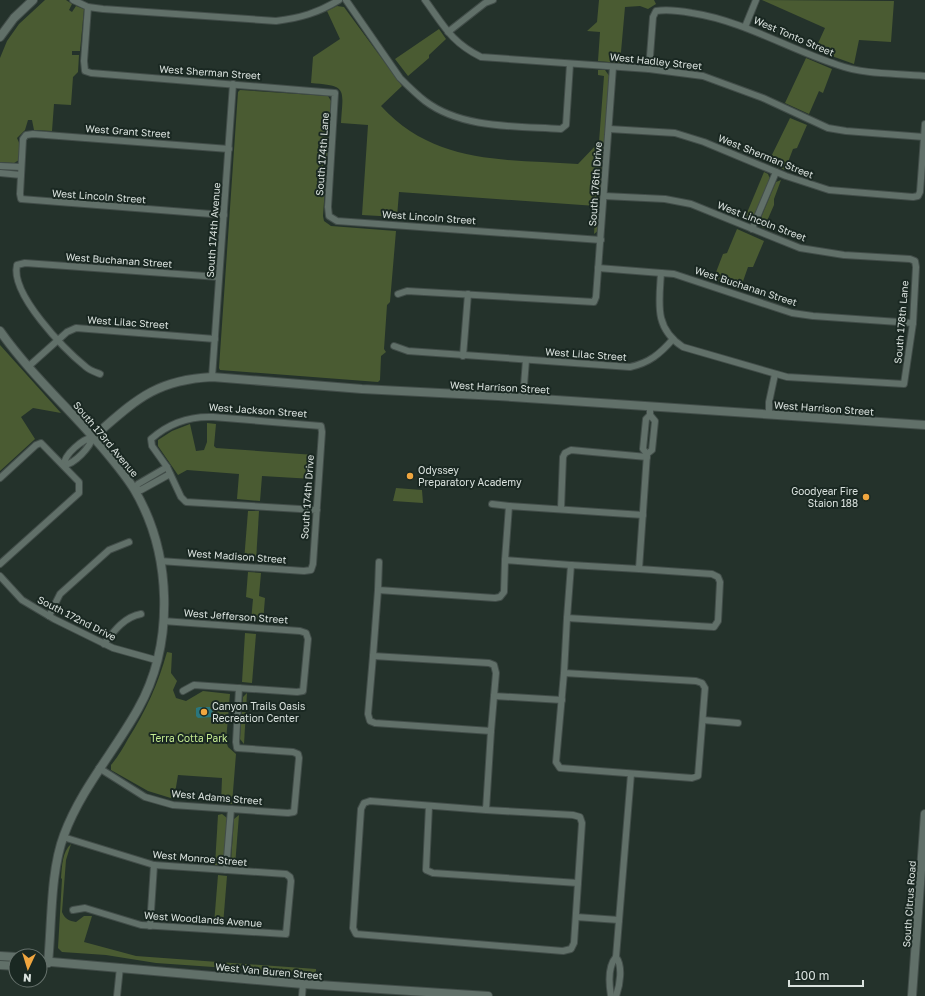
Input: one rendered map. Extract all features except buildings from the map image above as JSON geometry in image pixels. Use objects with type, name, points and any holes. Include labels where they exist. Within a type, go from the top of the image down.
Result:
[{"type":"street","points":[[0,37],[14,18],[33,0]]},
{"type":"street","points":[[73,0],[88,7],[276,21],[300,18],[313,14],[339,0]]},
{"type":"street","points":[[346,0],[400,78],[426,102],[438,109],[472,122],[561,128],[566,125],[570,64]]},
{"type":"street","name":"West Hadley Street","points":[[425,0],[448,32],[464,48],[481,57],[649,69],[703,76],[762,98],[828,128],[846,131],[924,137]]},
{"type":"street","points":[[448,32],[485,3],[493,0]]},
{"type":"street","points":[[745,27],[756,0]]},
{"type":"street","name":"West Sherman Street","points":[[88,7],[84,61],[85,71],[91,73],[335,93]]},
{"type":"street","name":"West Tonto Street","points":[[649,69],[653,17],[656,11],[684,11],[714,16],[838,65],[863,72],[925,76]]},
{"type":"street","name":"South 176th Drive","points":[[468,294],[594,302],[596,297],[601,240],[613,67]]},
{"type":"street","name":"South 174th Avenue","points":[[212,377],[233,84]]},
{"type":"street","name":"South 174th Lane","points":[[328,216],[335,93]]},
{"type":"street","points":[[923,165],[925,124]]},
{"type":"street","name":"West Sherman Street","points":[[609,129],[675,133],[704,142],[809,185],[829,190],[913,197],[918,196],[920,192],[923,165]]},
{"type":"street","name":"West Grant Street","points":[[21,167],[23,139],[26,135],[228,148]]},
{"type":"street","points":[[0,166],[21,167],[21,175],[0,173]]},
{"type":"street","points":[[752,229],[776,172]]},
{"type":"street","name":"West Lincoln Street","points":[[21,175],[21,199],[224,215]]},
{"type":"street","name":"West Lincoln Street","points":[[604,196],[665,199],[691,204],[787,244],[818,252],[910,259],[915,261]]},
{"type":"street","name":"West Lincoln Street","points":[[328,216],[337,221],[601,240]]},
{"type":"street","name":"South 178th Lane","points":[[775,374],[787,377],[904,384],[913,323],[915,261]]},
{"type":"street","name":"West Buchanan Street","points":[[58,340],[23,295],[18,284],[16,271],[17,265],[25,263],[219,277]]},
{"type":"street","name":"West Buchanan Street","points":[[598,268],[674,274],[792,313],[813,316],[913,323]]},
{"type":"street","points":[[661,273],[659,312],[663,327],[673,339],[691,351],[775,374],[769,402],[769,414]]},
{"type":"street","points":[[398,294],[406,290],[468,294],[463,356]]},
{"type":"street","name":"West Lilac Street","points":[[29,366],[67,332],[76,328],[215,339]]},
{"type":"street","name":"South 173rd Avenue","points":[[0,331],[29,366],[93,437],[134,489],[145,510],[163,574],[163,621],[156,660],[139,707],[99,768],[73,814],[64,837],[56,872],[46,948]]},
{"type":"street","name":"West Lilac Street","points":[[394,346],[408,351],[463,356],[630,366],[641,365],[652,360],[673,339]]},
{"type":"street","points":[[58,340],[87,368],[100,374]]},
{"type":"street","points":[[523,398],[526,360]]},
{"type":"street","name":"West Harrison Street","points":[[64,465],[64,459],[86,438],[93,437],[125,410],[154,389],[189,378],[212,377],[362,389],[650,406],[925,425]]},
{"type":"street","points":[[639,570],[647,455],[643,449],[646,419],[650,415],[650,406]]},
{"type":"street","name":"West Jackson Street","points":[[166,467],[152,446],[151,439],[166,427],[190,418],[202,417],[321,426]]},
{"type":"street","name":"South 174th Drive","points":[[311,570],[317,510],[321,426]]},
{"type":"street","points":[[0,478],[36,445],[42,443],[79,482],[80,488],[79,493],[0,564]]},
{"type":"street","points":[[561,509],[563,457],[565,453],[571,450],[647,455]]},
{"type":"street","points":[[134,489],[138,484],[166,467],[181,497],[186,502],[317,510]]},
{"type":"street","points":[[134,489],[141,490],[170,474]]},
{"type":"street","points":[[492,504],[643,515]]},
{"type":"street","points":[[378,590],[500,597],[504,592],[509,506]]},
{"type":"street","points":[[49,616],[60,594],[109,550],[129,542]]},
{"type":"street","points":[[505,560],[712,574],[718,577],[720,582],[718,621],[714,627],[567,618]]},
{"type":"street","name":"West Madison Street","points":[[160,561],[304,571],[311,570]]},
{"type":"street","points":[[379,562],[368,714],[370,720],[375,723],[491,731]]},
{"type":"street","points":[[564,673],[696,681],[702,683],[705,688],[698,776],[692,778],[560,768],[556,762],[562,700],[571,565]]},
{"type":"street","name":"South 172nd Drive","points":[[0,576],[22,600],[49,616],[104,644],[156,660]]},
{"type":"street","points":[[104,644],[111,634],[126,620],[132,616],[141,614]]},
{"type":"street","name":"West Jefferson Street","points":[[163,621],[300,631],[306,633],[308,639],[303,691],[297,692],[239,688]]},
{"type":"street","points":[[373,656],[489,663],[494,666],[496,673],[486,810]]},
{"type":"street","points":[[183,691],[194,685],[239,688]]},
{"type":"street","name":"West Adams Street","points":[[99,768],[145,796],[173,805],[288,813],[294,812],[298,774],[298,754],[293,752],[237,748],[239,688]]},
{"type":"street","points":[[494,696],[562,700]]},
{"type":"street","points":[[703,720],[738,723]]},
{"type":"street","points":[[611,996],[609,988],[611,962],[616,956],[631,774]]},
{"type":"street","points":[[370,801],[429,806],[573,815],[580,817],[582,823],[576,917],[574,942],[571,949],[563,951],[356,934],[353,928],[361,809],[364,803],[370,801]]},
{"type":"street","points":[[429,806],[426,870],[433,873],[578,883]]},
{"type":"street","points":[[226,870],[231,809]]},
{"type":"street","name":"South Citrus Road","points":[[912,996],[923,874],[925,814]]},
{"type":"street","name":"West Monroe Street","points":[[64,837],[154,865],[286,874],[290,876],[291,881],[286,934]]},
{"type":"street","points":[[150,926],[154,865]]},
{"type":"street","name":"West Woodlands Avenue","points":[[73,910],[85,908],[129,922],[150,926],[286,934]]},
{"type":"street","points":[[576,917],[619,920]]},
{"type":"street","points":[[616,956],[620,962],[616,996]]},
{"type":"street","name":"West Van Buren Street","points":[[48,962],[303,984],[488,996]]},
{"type":"street","points":[[117,996],[120,968]]},
{"type":"street","points":[[302,996],[303,984]]},
{"type":"green space","points":[[45,0],[66,0],[72,4],[69,10],[72,12],[76,6],[84,9],[80,51],[72,51],[72,55],[79,55],[78,72],[73,77],[71,105],[54,104],[52,131],[34,130],[32,120],[28,120],[25,130],[17,138],[20,145],[19,160],[14,163],[0,162],[0,58],[7,41],[19,24]]},
{"type":"green space","points":[[599,0],[654,0],[656,4],[648,9],[640,6],[625,7],[620,63],[598,61],[600,32],[587,31],[597,22]]},
{"type":"green space","points":[[762,0],[894,1],[891,42],[859,40],[854,64],[815,50],[825,28]]},
{"type":"green space","points":[[337,6],[344,7],[402,86],[381,106],[402,125],[424,139],[448,149],[472,155],[498,159],[578,164],[599,142],[604,76],[598,75],[598,70],[605,70],[610,77],[599,230],[594,234],[596,206],[399,192],[397,217],[362,215],[368,125],[341,123],[341,91],[332,86],[311,83],[313,57],[340,39],[327,11]]},
{"type":"green space","points":[[439,29],[446,39],[429,55],[429,58],[408,76],[395,59]]},
{"type":"green space","points":[[806,58],[832,69],[823,93],[819,91],[809,114],[785,103]]},
{"type":"green space","points":[[240,90],[328,96],[331,101],[323,216],[324,221],[331,226],[396,231],[390,302],[387,305],[384,349],[386,352],[381,356],[380,380],[378,382],[220,370],[219,368],[238,92]]},
{"type":"green space","points":[[790,118],[807,125],[797,148],[793,149],[785,170],[768,163]]},
{"type":"green space","points":[[764,172],[768,174],[770,179],[754,217],[747,221],[744,220]]},
{"type":"green space","points":[[781,180],[774,199],[774,205],[764,228],[762,228],[760,220],[776,182]]},
{"type":"green space","points":[[737,229],[764,241],[753,267],[748,267],[740,290],[713,280],[723,254],[727,253]]},
{"type":"green space","points":[[0,345],[61,413],[33,408],[21,417],[35,439],[0,471]]},
{"type":"green space","points":[[207,423],[216,424],[214,446],[216,448],[315,455],[313,479],[262,476],[260,501],[237,499],[239,474],[187,470],[178,475],[158,446],[158,440],[172,431],[190,424],[196,451],[204,450],[207,442]]},
{"type":"green space","points":[[396,488],[422,490],[423,503],[393,501]]},
{"type":"green space","points":[[248,511],[259,511],[256,561],[244,561]]},
{"type":"green space","points":[[248,572],[261,573],[259,596],[265,598],[263,622],[251,621],[253,599],[246,597]]},
{"type":"green space","points":[[245,633],[256,634],[252,683],[242,682]]},
{"type":"green space","name":"Terra Cotta Park","points":[[167,652],[172,653],[171,673],[177,681],[173,690],[176,698],[186,701],[203,691],[230,694],[226,741],[228,747],[236,754],[232,804],[221,803],[222,778],[178,775],[174,799],[148,791],[111,770],[111,765],[146,708],[160,675]]},
{"type":"green space","points":[[247,693],[244,744],[240,739],[243,697]]},
{"type":"green space","points":[[222,814],[227,818],[224,858],[219,865],[215,865],[218,815]]},
{"type":"green space","points":[[239,815],[235,866],[231,861],[234,819]]},
{"type":"green space","points":[[71,844],[66,860],[62,912],[68,919],[76,922],[84,916],[92,916],[84,942],[136,956],[316,969],[316,974],[156,963],[106,955],[62,952],[58,948],[61,878],[64,855]]},
{"type":"green space","points":[[218,875],[227,876],[223,925],[214,924]]},
{"type":"water","points":[[210,707],[210,709],[213,709],[212,717],[198,718],[196,716],[196,708]]},
{"type":"place","name":"Odyssey Preparatory Academy","points":[[410,476]]},
{"type":"place","name":"Goodyear Fire Staion 188","points":[[866,497]]},
{"type":"place","name":"Canyon Trails Oasis Recreation Center","points":[[204,712]]}]
